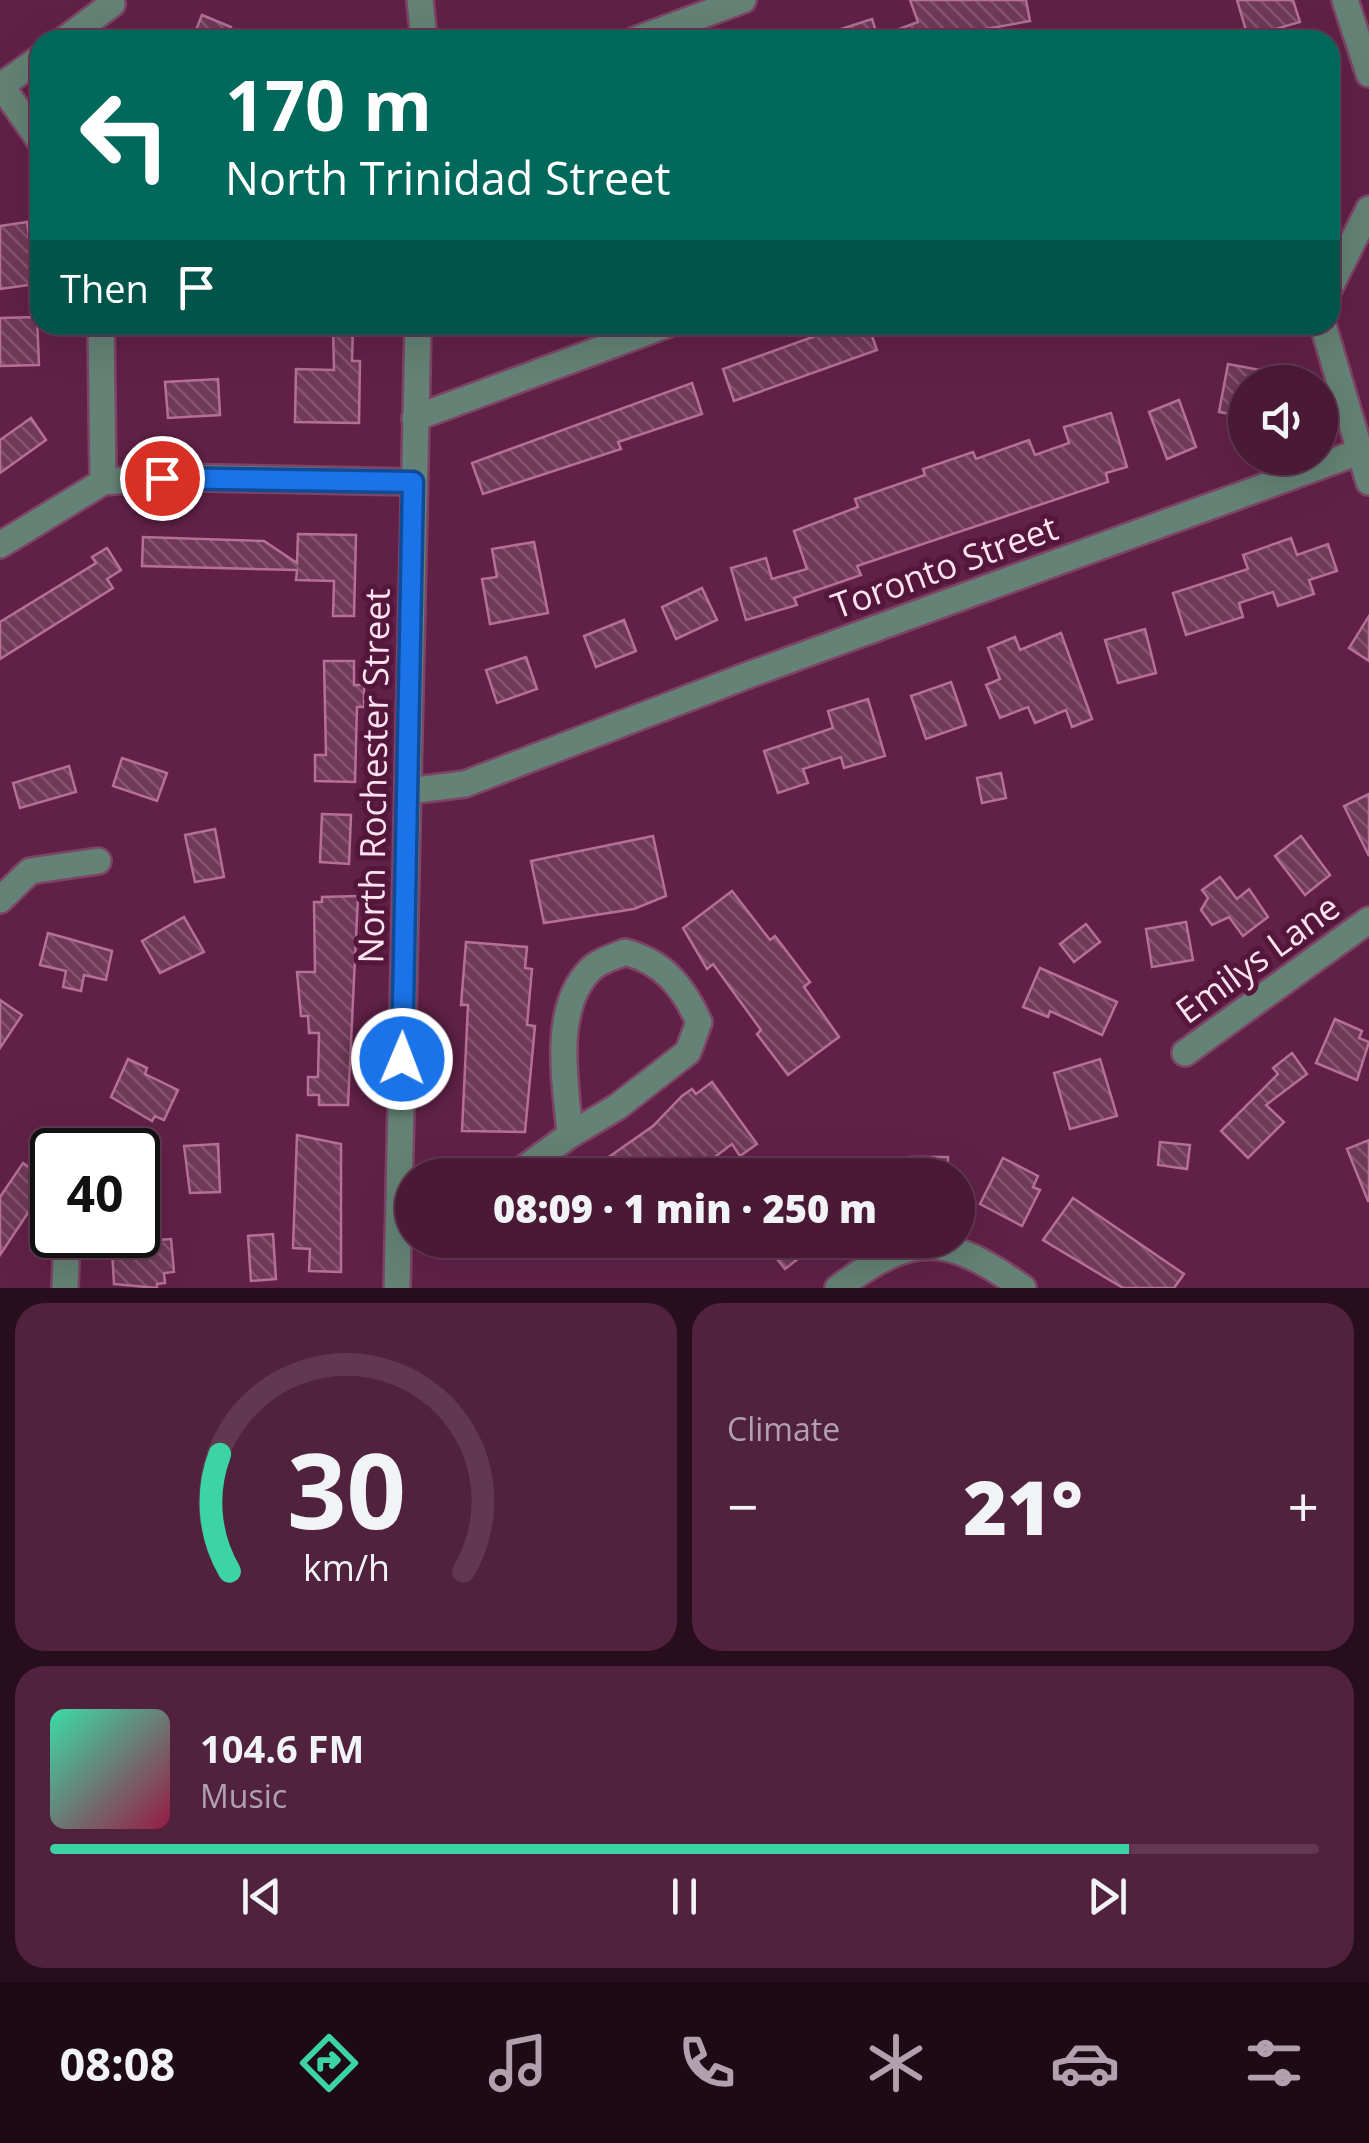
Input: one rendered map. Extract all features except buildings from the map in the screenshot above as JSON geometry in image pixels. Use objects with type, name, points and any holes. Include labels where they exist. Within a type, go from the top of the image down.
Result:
[{"type":"street","points":[[420,0],[423,30]]},
{"type":"street","points":[[662,30],[743,0]]},
{"type":"street","points":[[1344,0],[1369,74]]},
{"type":"street","points":[[77,30],[112,4]]},
{"type":"street","points":[[30,65],[1,85],[30,127]]},
{"type":"street","points":[[1340,267],[1369,209]]},
{"type":"street","points":[[102,335],[102,482]]},
{"type":"street","name":"North Rochester Street","points":[[406,1158],[408,791],[418,335]]},
{"type":"street","points":[[415,418],[639,335]]},
{"type":"street","points":[[1326,335],[1369,482]]},
{"type":"street","name":"Toronto Street","points":[[408,791],[465,784],[751,674],[1359,452]]},
{"type":"street","points":[[0,545],[54,508],[102,482],[162,478],[413,482]]},
{"type":"street","points":[[0,900],[30,872],[98,861]]},
{"type":"street","name":"Emilys Lane","points":[[1185,1053],[1369,920]]},
{"type":"street","points":[[538,1158],[617,1107],[688,1052],[699,1022],[687,994],[654,960],[625,952],[592,968],[571,997],[564,1052],[570,1135]]},
{"type":"street","points":[[838,1288],[890,1254],[919,1243],[963,1252],[1023,1288]]},
{"type":"street","points":[[66,1288],[67,1258]]},
{"type":"street","name":"North Rochester Street","points":[[396,1288],[400,1258]]},
{"type":"route","points":[[162,478],[413,482],[402,1059]]}]
